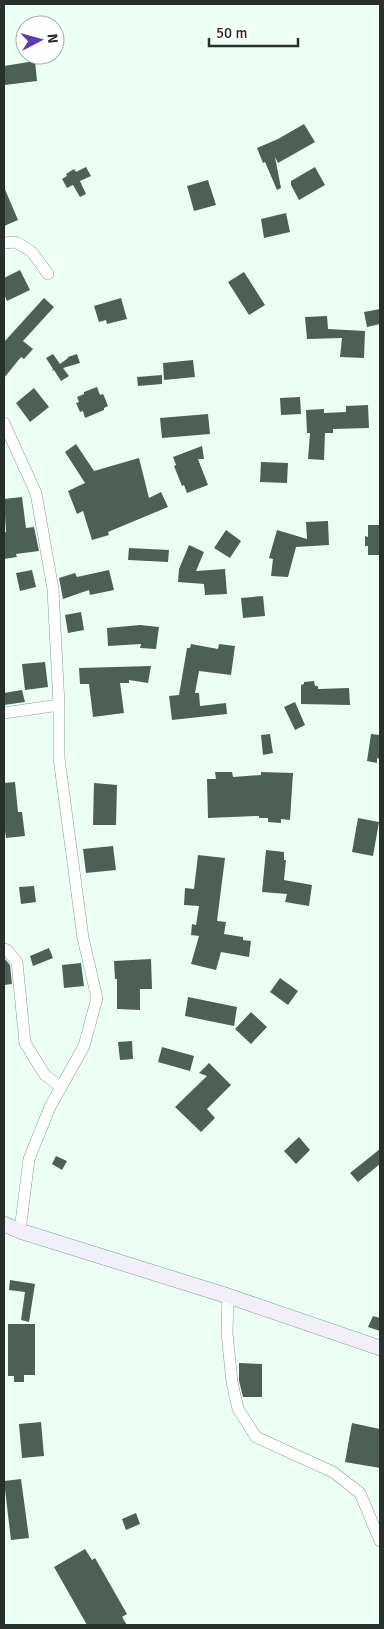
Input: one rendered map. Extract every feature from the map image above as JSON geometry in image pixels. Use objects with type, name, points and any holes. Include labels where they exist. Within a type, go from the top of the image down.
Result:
[{"type":"main road","points":[[4,1224],[20,1231],[228,1296],[380,1348]]},
{"type":"street","points":[[4,243],[16,242],[32,252],[48,274]]},
{"type":"street","points":[[4,423],[36,493],[53,589],[60,768],[83,938],[98,998],[84,1046],[50,1107],[29,1159],[20,1231]]},
{"type":"street","points":[[4,714],[59,706]]},
{"type":"street","points":[[4,949],[17,962],[25,1043],[45,1075],[62,1087]]},
{"type":"street","points":[[228,1296],[226,1333],[232,1382],[238,1409],[256,1437],[333,1472],[360,1493],[380,1541]]},
{"type":"building","points":[[35,65],[37,81],[5,85],[4,66]]},
{"type":"building","points":[[304,124],[315,142],[278,163],[275,157],[281,188],[277,190],[257,148],[278,139]]},
{"type":"building","points":[[86,167],[91,176],[80,181],[86,194],[80,197],[73,185],[67,188],[62,179],[74,169],[76,172]]},
{"type":"building","points":[[315,167],[325,185],[299,200],[291,185],[291,181]]},
{"type":"building","points":[[208,180],[216,205],[194,211],[187,186]]},
{"type":"building","points":[[4,187],[18,220],[4,226]]},
{"type":"building","points":[[286,213],[290,232],[264,238],[261,219]]},
{"type":"building","points":[[20,270],[30,290],[7,301],[4,294],[4,278]]},
{"type":"building","points":[[244,272],[265,305],[249,315],[228,282]]},
{"type":"building","points":[[44,298],[54,307],[23,341],[33,349],[24,359],[21,357],[4,378],[4,342]]},
{"type":"building","points":[[121,298],[127,319],[107,324],[106,320],[99,322],[94,306]]},
{"type":"building","points":[[380,309],[380,324],[367,327],[364,312]]},
{"type":"building","points":[[327,316],[328,329],[365,331],[364,358],[340,357],[342,338],[307,339],[305,317]]},
{"type":"building","points":[[53,354],[60,364],[68,357],[77,354],[80,363],[63,368],[69,376],[61,381],[54,370],[52,371],[53,369],[46,358]]},
{"type":"building","points":[[193,360],[195,377],[164,380],[163,363]]},
{"type":"building","points":[[162,375],[162,384],[138,386],[137,377]]},
{"type":"building","points":[[97,387],[100,395],[103,394],[108,406],[104,410],[85,418],[83,411],[80,412],[76,403],[79,402],[77,397]]},
{"type":"building","points":[[34,388],[49,407],[30,422],[16,403]]},
{"type":"building","points":[[300,397],[301,414],[281,415],[280,398]]},
{"type":"building","points":[[368,405],[369,428],[333,429],[333,433],[325,433],[324,460],[308,459],[310,433],[307,433],[306,410],[324,409],[324,413],[346,412],[346,406]]},
{"type":"building","points":[[208,414],[210,434],[162,438],[160,418]]},
{"type":"building","points":[[76,444],[94,471],[139,458],[149,498],[161,492],[168,507],[108,532],[109,535],[92,540],[83,511],[77,514],[68,491],[85,483],[65,452]]},
{"type":"building","points":[[202,446],[204,459],[198,459],[208,485],[187,493],[174,466],[176,465],[173,457]]},
{"type":"building","points":[[261,462],[288,463],[287,483],[260,482]]},
{"type":"building","points":[[22,497],[26,528],[34,527],[39,551],[16,554],[17,557],[4,559],[4,533],[6,532],[4,499]]},
{"type":"building","points":[[328,521],[329,545],[296,547],[288,577],[271,576],[273,559],[269,558],[277,530],[307,539],[306,522]]},
{"type":"building","points":[[368,525],[380,525],[380,555],[368,555],[368,546],[365,546],[365,536],[368,537]]},
{"type":"building","points":[[226,530],[241,541],[230,558],[214,548]]},
{"type":"building","points":[[189,545],[204,552],[196,571],[225,569],[227,594],[205,595],[204,584],[178,582],[179,569]]},
{"type":"building","points":[[129,548],[169,550],[168,562],[128,560]]},
{"type":"building","points":[[32,570],[36,587],[20,591],[16,573]]},
{"type":"building","points":[[109,570],[114,590],[90,595],[89,590],[63,599],[59,578],[75,573],[77,577]]},
{"type":"building","points":[[263,596],[265,616],[243,618],[241,598]]},
{"type":"building","points":[[81,612],[84,630],[68,633],[65,615]]},
{"type":"building","points":[[140,625],[159,627],[156,649],[140,648],[141,644],[108,646],[107,628]]},
{"type":"building","points":[[191,644],[218,649],[219,644],[235,646],[231,675],[199,671],[195,693],[199,693],[200,706],[226,703],[227,714],[172,720],[169,696],[179,695],[187,648],[190,648]]},
{"type":"building","points":[[45,662],[48,687],[25,690],[22,664]]},
{"type":"building","points":[[151,666],[148,683],[129,680],[129,683],[120,683],[124,713],[93,717],[89,684],[80,684],[79,668]]},
{"type":"building","points":[[314,681],[318,689],[349,688],[350,705],[301,704],[301,685],[304,682]]},
{"type":"building","points":[[22,690],[25,702],[4,705],[4,693]]},
{"type":"building","points":[[295,702],[305,725],[295,730],[284,707]]},
{"type":"building","points":[[270,734],[273,753],[263,755],[261,735]]},
{"type":"building","points":[[371,734],[380,735],[380,759],[377,758],[377,763],[367,761]]},
{"type":"building","points":[[215,772],[232,772],[233,777],[261,775],[261,772],[293,773],[290,820],[281,819],[281,823],[268,822],[268,818],[259,818],[259,816],[208,818],[207,779],[216,779]]},
{"type":"building","points":[[15,782],[18,812],[22,812],[25,836],[6,838],[4,783]]},
{"type":"building","points":[[94,783],[117,785],[116,825],[93,825]]},
{"type":"building","points":[[358,818],[379,822],[373,856],[352,852]]},
{"type":"building","points":[[113,846],[116,870],[86,873],[83,849]]},
{"type":"building","points":[[266,850],[284,852],[284,860],[286,860],[284,880],[312,885],[309,906],[285,902],[287,894],[262,892]]},
{"type":"building","points":[[198,855],[225,858],[217,921],[226,922],[224,934],[243,937],[243,940],[251,941],[249,957],[221,952],[216,970],[191,964],[199,936],[191,935],[192,924],[196,925],[199,906],[184,905],[185,888],[194,889]]},
{"type":"building","points":[[34,886],[36,902],[21,904],[19,887]]},
{"type":"building","points":[[49,948],[53,958],[33,966],[30,956]]},
{"type":"building","points":[[4,958],[10,965],[12,984],[4,985]]},
{"type":"building","points":[[151,959],[152,989],[140,989],[140,1010],[117,1009],[117,979],[115,979],[114,961]]},
{"type":"building","points":[[81,963],[84,986],[64,988],[62,965]]},
{"type":"building","points":[[280,978],[298,991],[288,1005],[270,992]]},
{"type":"building","points":[[188,997],[237,1007],[234,1026],[185,1016]]},
{"type":"building","points":[[251,1012],[267,1027],[251,1044],[235,1029]]},
{"type":"building","points":[[132,1041],[133,1059],[120,1060],[118,1042]]},
{"type":"building","points":[[162,1047],[194,1056],[190,1071],[158,1062]]},
{"type":"building","points":[[209,1063],[231,1085],[207,1109],[215,1118],[201,1132],[175,1107],[207,1076],[199,1073]]},
{"type":"building","points":[[299,1137],[310,1150],[296,1164],[284,1151]]},
{"type":"building","points":[[380,1149],[380,1164],[358,1182],[350,1173]]},
{"type":"building","points":[[56,1156],[67,1161],[62,1170],[52,1164]]},
{"type":"building","points":[[10,1280],[35,1284],[29,1322],[21,1320],[25,1292],[9,1290]]},
{"type":"building","points":[[373,1316],[380,1318],[380,1331],[368,1327]]},
{"type":"building","points":[[8,1324],[35,1324],[35,1375],[24,1375],[24,1382],[14,1382],[14,1376],[8,1376]]},
{"type":"building","points":[[239,1363],[262,1364],[262,1397],[243,1397],[239,1381]]},
{"type":"building","points":[[41,1422],[44,1456],[22,1458],[19,1424]]},
{"type":"building","points":[[352,1423],[380,1429],[380,1468],[345,1462]]},
{"type":"building","points":[[21,1479],[29,1538],[11,1540],[4,1481]]},
{"type":"building","points":[[136,1513],[140,1524],[126,1530],[122,1519]]},
{"type":"building","points":[[85,1549],[92,1560],[95,1558],[127,1614],[122,1617],[127,1625],[87,1625],[54,1567]]}]
